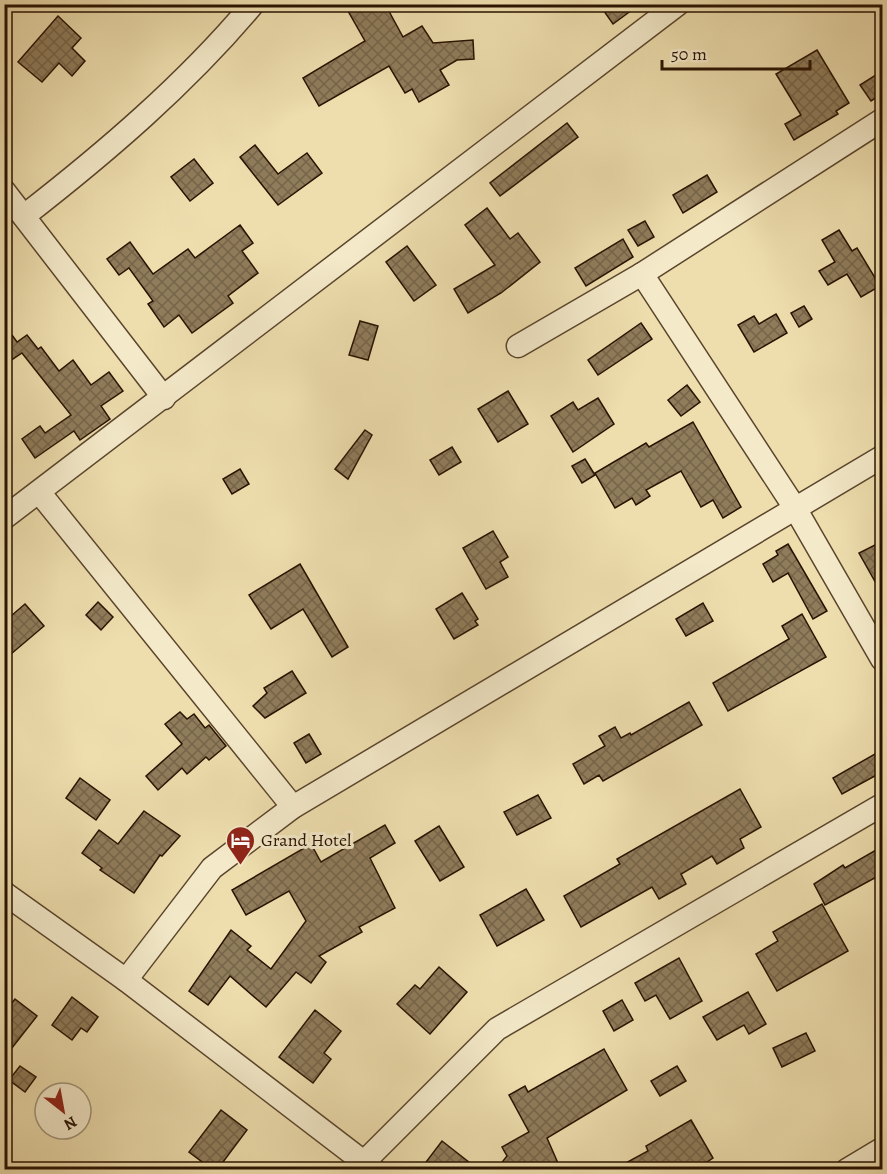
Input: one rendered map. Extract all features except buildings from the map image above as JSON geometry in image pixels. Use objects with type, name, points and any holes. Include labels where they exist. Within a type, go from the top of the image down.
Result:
[{"type":"street","points":[[24,216],[88,166],[221,42],[253,4]]},
{"type":"street","points":[[4,518],[678,4]]},
{"type":"street","points":[[518,346],[642,274],[882,120]]},
{"type":"street","points":[[4,191],[164,398]]},
{"type":"street","points":[[642,274],[795,508],[882,659]]},
{"type":"street","points":[[126,980],[212,868],[293,807],[882,457]]},
{"type":"street","points":[[39,492],[293,807]]},
{"type":"street","points":[[4,892],[126,980],[369,1166],[497,1029],[882,805]]},
{"type":"street","points":[[847,1170],[882,1149]]},
{"type":"place","name":"Grand Hotel","points":[[240,866]]}]
